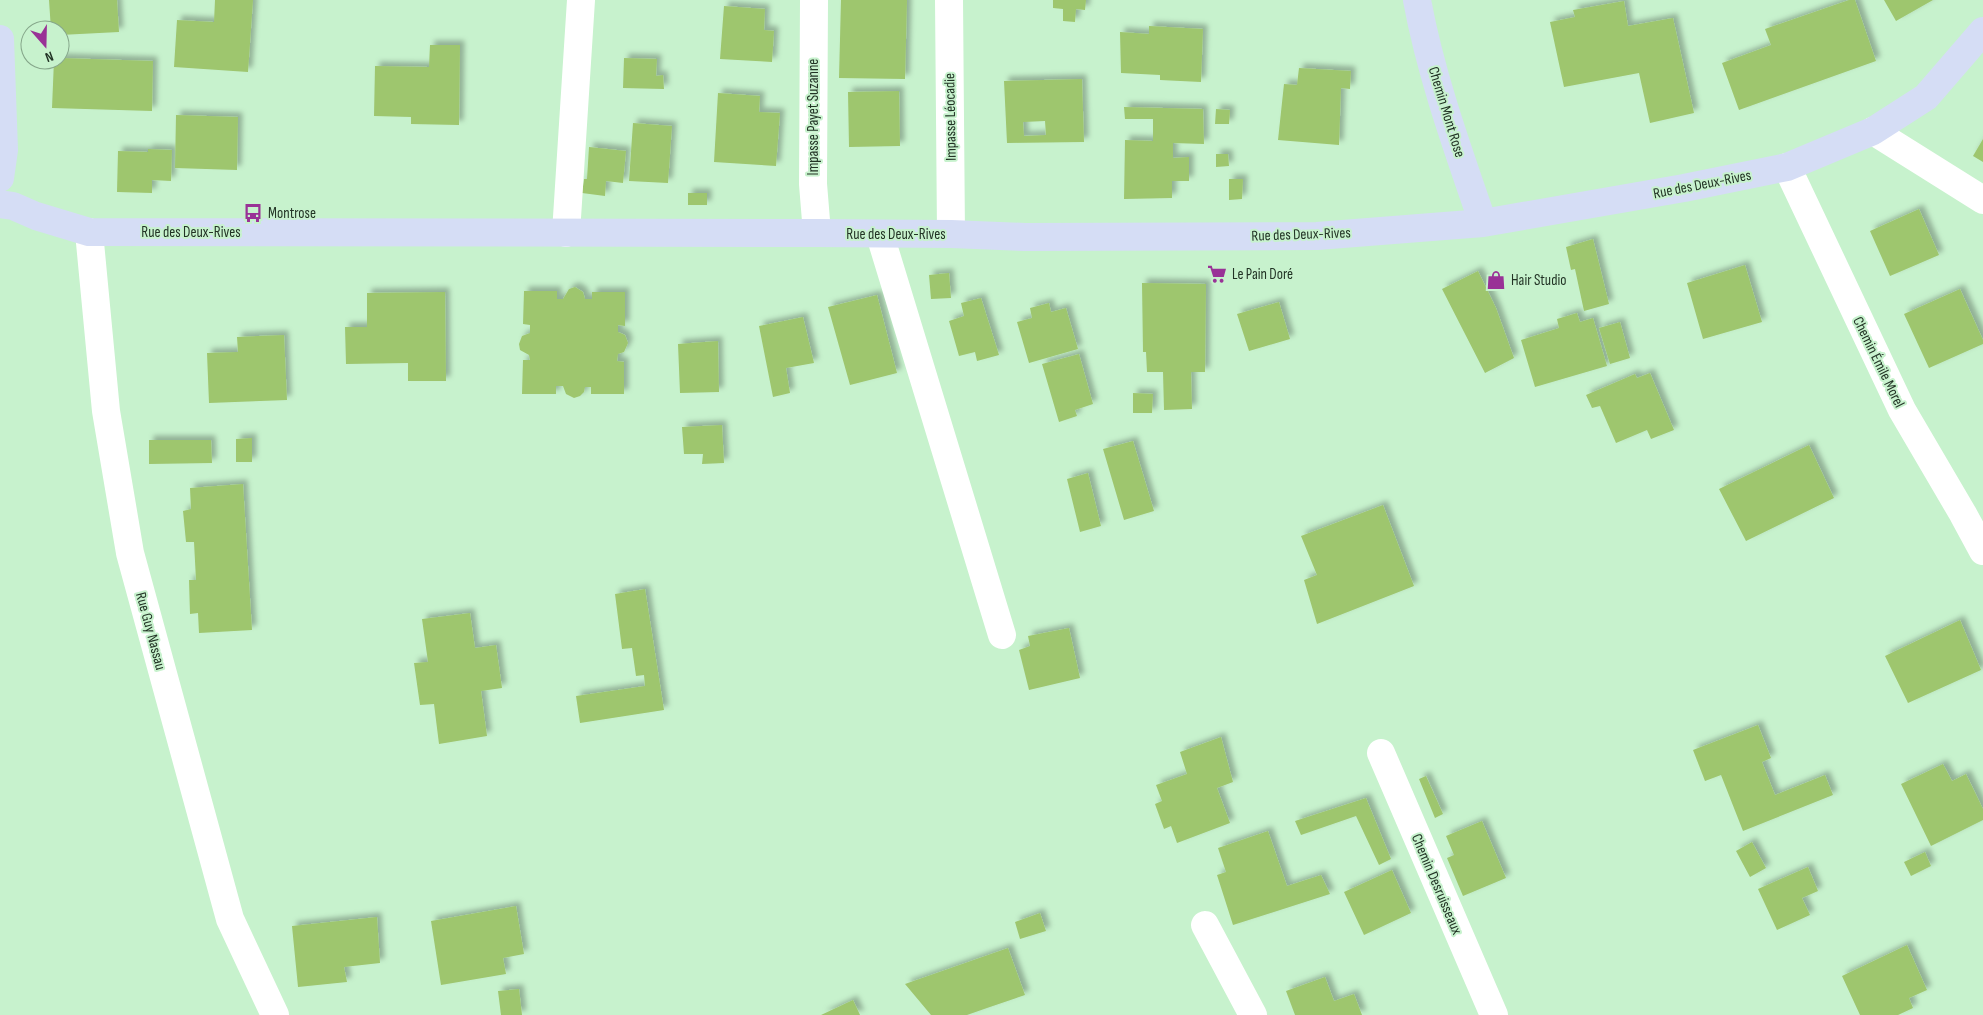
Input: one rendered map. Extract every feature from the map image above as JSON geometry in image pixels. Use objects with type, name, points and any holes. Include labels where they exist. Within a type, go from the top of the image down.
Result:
[{"type":"street","points":[[566,233],[582,0]]},
{"type":"street","name":"Impasse Payet Suzanne","points":[[814,0],[813,184],[817,233]]},
{"type":"street","name":"Impasse Léocadie","points":[[948,0],[951,234]]},
{"type":"street","name":"Chemin Mont Rose","points":[[1417,0],[1448,121],[1482,223]]},
{"type":"street","name":"Rue des Deux-Rives","points":[[0,204],[13,206],[36,216],[89,232],[817,233],[880,235],[951,234],[1025,237],[1317,236],[1482,223],[1684,188],[1787,167],[1874,131],[1926,98],[1983,31]]},
{"type":"street","points":[[0,40],[4,150],[0,178]]},
{"type":"street","points":[[1874,131],[1983,200]]},
{"type":"street","name":"Chemin Émile Morel","points":[[1787,167],[1902,410],[1983,551]]},
{"type":"street","name":"Rue Guy Nassau","points":[[89,232],[106,411],[130,554],[230,919],[275,1015]]},
{"type":"street","points":[[880,235],[1002,635]]},
{"type":"street","name":"Chemin Desruisseaux","points":[[1381,753],[1494,1015]]},
{"type":"street","points":[[1205,925],[1253,1015]]},
{"type":"building","points":[[49,0],[117,0],[119,32],[70,34],[70,20],[50,20]]},
{"type":"building","points":[[215,0],[253,0],[248,72],[174,67],[177,20],[214,22]]},
{"type":"building","points":[[841,0],[907,0],[905,79],[839,78]]},
{"type":"building","points":[[1053,0],[1086,0],[1085,10],[1076,9],[1075,22],[1063,21],[1063,9],[1053,8]]},
{"type":"building","points":[[1849,0],[1855,0],[1876,61],[1739,110],[1722,63],[1771,45],[1765,29]]},
{"type":"building","points":[[1884,0],[1933,0],[1896,21]]},
{"type":"building","points":[[1624,1],[1628,26],[1673,18],[1694,113],[1650,123],[1639,73],[1564,87],[1550,22],[1575,17],[1573,10]]},
{"type":"building","points":[[724,6],[765,9],[764,30],[774,31],[772,62],[720,59]]},
{"type":"building","points":[[1149,26],[1203,29],[1201,82],[1160,80],[1160,75],[1121,73],[1120,32],[1149,34]]},
{"type":"building","points":[[430,45],[460,45],[459,125],[411,124],[411,117],[374,116],[375,66],[429,67]]},
{"type":"building","points":[[70,58],[153,61],[152,111],[52,108],[54,70],[70,70]]},
{"type":"building","points":[[624,58],[657,59],[656,76],[663,75],[664,89],[623,88]]},
{"type":"building","points":[[1299,68],[1351,71],[1350,89],[1341,88],[1339,145],[1278,140],[1284,84],[1297,85]]},
{"type":"building","points":[[1082,79],[1084,142],[1007,143],[1004,81]],"holes":[[[1045,121],[1046,135],[1024,136],[1023,122]]]},
{"type":"building","points":[[899,91],[900,146],[849,147],[848,92]]},
{"type":"building","points":[[718,93],[760,96],[759,112],[780,113],[776,166],[714,162]]},
{"type":"building","points":[[1124,107],[1203,109],[1204,144],[1173,143],[1173,158],[1189,157],[1189,181],[1172,181],[1172,198],[1124,199],[1125,140],[1153,141],[1153,119],[1125,119]]},
{"type":"building","points":[[1216,109],[1230,110],[1229,124],[1215,124]]},
{"type":"building","points":[[176,115],[238,117],[237,170],[175,168]]},
{"type":"building","points":[[633,123],[672,126],[668,183],[629,181]]},
{"type":"building","points":[[1983,139],[1983,162],[1973,156]]},
{"type":"building","points":[[589,147],[626,151],[623,183],[606,181],[605,196],[582,193],[584,179],[587,179]]},
{"type":"building","points":[[148,149],[172,150],[171,181],[152,180],[152,193],[117,192],[118,151],[148,152]]},
{"type":"building","points":[[1216,154],[1228,154],[1229,166],[1216,167]]},
{"type":"building","points":[[1229,179],[1243,179],[1242,199],[1229,200]]},
{"type":"building","points":[[688,193],[707,193],[707,205],[688,205]]},
{"type":"building","points":[[1919,209],[1939,255],[1890,276],[1870,231]]},
{"type":"building","points":[[1593,239],[1609,304],[1584,311],[1575,269],[1571,270],[1566,247]]},
{"type":"building","points":[[1745,265],[1762,322],[1703,339],[1687,283]]},
{"type":"building","points":[[1478,271],[1496,308],[1514,358],[1485,373],[1442,289]]},
{"type":"building","points":[[949,273],[951,298],[931,299],[929,275]]},
{"type":"building","points":[[1142,283],[1206,284],[1205,372],[1191,372],[1192,409],[1164,410],[1163,372],[1147,372],[1146,352],[1143,352]]},
{"type":"building","points":[[575,287],[583,292],[585,299],[592,299],[592,292],[625,292],[625,326],[618,325],[618,332],[625,335],[628,343],[624,352],[618,354],[617,361],[624,362],[624,394],[591,394],[591,387],[585,387],[584,392],[580,396],[574,398],[566,394],[563,386],[556,386],[556,394],[522,394],[523,360],[530,360],[529,355],[520,350],[519,344],[522,336],[530,333],[530,325],[523,324],[524,291],[557,291],[557,299],[563,299],[569,289]]},
{"type":"building","points":[[1960,289],[1983,340],[1983,344],[1929,368],[1904,314]]},
{"type":"building","points":[[445,292],[446,381],[408,381],[408,363],[346,364],[345,327],[367,327],[367,293]]},
{"type":"building","points":[[877,295],[897,373],[850,385],[828,307]]},
{"type":"building","points":[[981,298],[999,355],[977,361],[975,352],[959,356],[949,321],[964,316],[961,303]]},
{"type":"building","points":[[1279,302],[1290,339],[1249,351],[1237,314]]},
{"type":"building","points":[[1049,303],[1051,312],[1066,308],[1078,349],[1029,363],[1017,322],[1032,318],[1030,308]]},
{"type":"building","points":[[1577,313],[1580,322],[1593,318],[1607,366],[1535,387],[1521,340],[1559,328],[1557,319]]},
{"type":"building","points":[[803,317],[814,363],[786,368],[790,393],[773,397],[759,326]]},
{"type":"building","points":[[1620,322],[1630,358],[1610,364],[1599,328]]},
{"type":"building","points":[[284,335],[287,400],[209,403],[207,353],[238,352],[237,337]]},
{"type":"building","points":[[718,341],[719,392],[680,393],[678,344]]},
{"type":"building","points":[[1079,354],[1093,404],[1075,410],[1077,416],[1059,422],[1042,364]]},
{"type":"building","points":[[1650,373],[1674,430],[1651,439],[1647,430],[1616,443],[1600,406],[1592,408],[1586,395],[1635,374],[1637,378]]},
{"type":"building","points":[[1133,393],[1153,394],[1152,413],[1133,413]]},
{"type":"building","points":[[722,425],[724,463],[702,464],[703,454],[684,454],[682,427]]},
{"type":"building","points":[[252,438],[252,462],[236,462],[236,439]]},
{"type":"building","points":[[149,440],[211,440],[212,463],[149,464]]},
{"type":"building","points":[[1133,441],[1154,511],[1124,520],[1103,449]]},
{"type":"building","points":[[1809,445],[1834,498],[1746,541],[1719,489]]},
{"type":"building","points":[[1088,473],[1101,526],[1080,532],[1067,479]]},
{"type":"building","points":[[243,484],[252,630],[199,633],[198,613],[190,614],[189,580],[196,580],[194,542],[186,542],[183,511],[191,509],[190,488]]},
{"type":"building","points":[[1383,505],[1414,586],[1317,624],[1304,580],[1317,575],[1301,536]]},
{"type":"building","points":[[645,589],[664,710],[580,723],[576,696],[645,686],[644,675],[636,676],[632,648],[622,649],[615,594]]},
{"type":"building","points":[[470,613],[475,648],[496,645],[502,688],[481,691],[487,736],[439,744],[434,704],[420,705],[414,663],[428,662],[422,619]]},
{"type":"building","points":[[1960,620],[1981,670],[1908,703],[1885,656]]},
{"type":"building","points":[[1069,628],[1080,678],[1029,690],[1019,650],[1030,646],[1028,636]]},
{"type":"building","points":[[1758,725],[1771,758],[1762,762],[1775,795],[1825,775],[1833,795],[1743,831],[1721,775],[1705,781],[1693,750]]},
{"type":"building","points":[[1221,737],[1233,782],[1217,788],[1230,823],[1177,843],[1171,826],[1164,829],[1155,804],[1162,801],[1156,785],[1187,774],[1180,752]]},
{"type":"building","points":[[1943,764],[1952,781],[1966,774],[1983,809],[1983,820],[1931,846],[1901,784]]},
{"type":"building","points":[[1426,776],[1443,814],[1435,818],[1419,779]]},
{"type":"building","points":[[1366,798],[1391,859],[1379,865],[1356,816],[1301,835],[1295,821]]},
{"type":"building","points":[[1482,821],[1506,878],[1463,896],[1447,858],[1454,855],[1446,836]]},
{"type":"building","points":[[1268,831],[1287,886],[1321,875],[1330,894],[1233,925],[1217,875],[1226,872],[1218,848]]},
{"type":"building","points":[[1752,842],[1766,868],[1750,877],[1736,851]]},
{"type":"building","points":[[1925,852],[1931,866],[1911,876],[1904,862]]},
{"type":"building","points":[[1808,867],[1818,891],[1802,898],[1810,915],[1777,930],[1758,889]]},
{"type":"building","points":[[1392,870],[1411,913],[1364,935],[1344,892]]},
{"type":"building","points":[[516,906],[524,954],[503,958],[506,974],[441,985],[431,921]]},
{"type":"building","points":[[1040,913],[1046,931],[1020,939],[1015,922]]},
{"type":"building","points":[[377,917],[380,963],[344,967],[347,982],[298,987],[292,926]]},
{"type":"building","points":[[1907,945],[1927,990],[1909,998],[1913,1008],[1898,1015],[1860,1015],[1842,976]]},
{"type":"building","points":[[1008,948],[1025,995],[967,1015],[931,1015],[905,984]]},
{"type":"building","points":[[1325,977],[1334,1001],[1354,994],[1362,1015],[1295,1015],[1286,991]]},
{"type":"building","points":[[519,989],[522,1015],[501,1015],[498,991]]},
{"type":"building","points":[[853,1000],[860,1015],[821,1015]]},
{"type":"place","name":"Montrose","points":[[253,213]]},
{"type":"place","name":"Le Pain Doré","points":[[1217,274]]},
{"type":"place","name":"Hair Studio","points":[[1496,280]]}]
